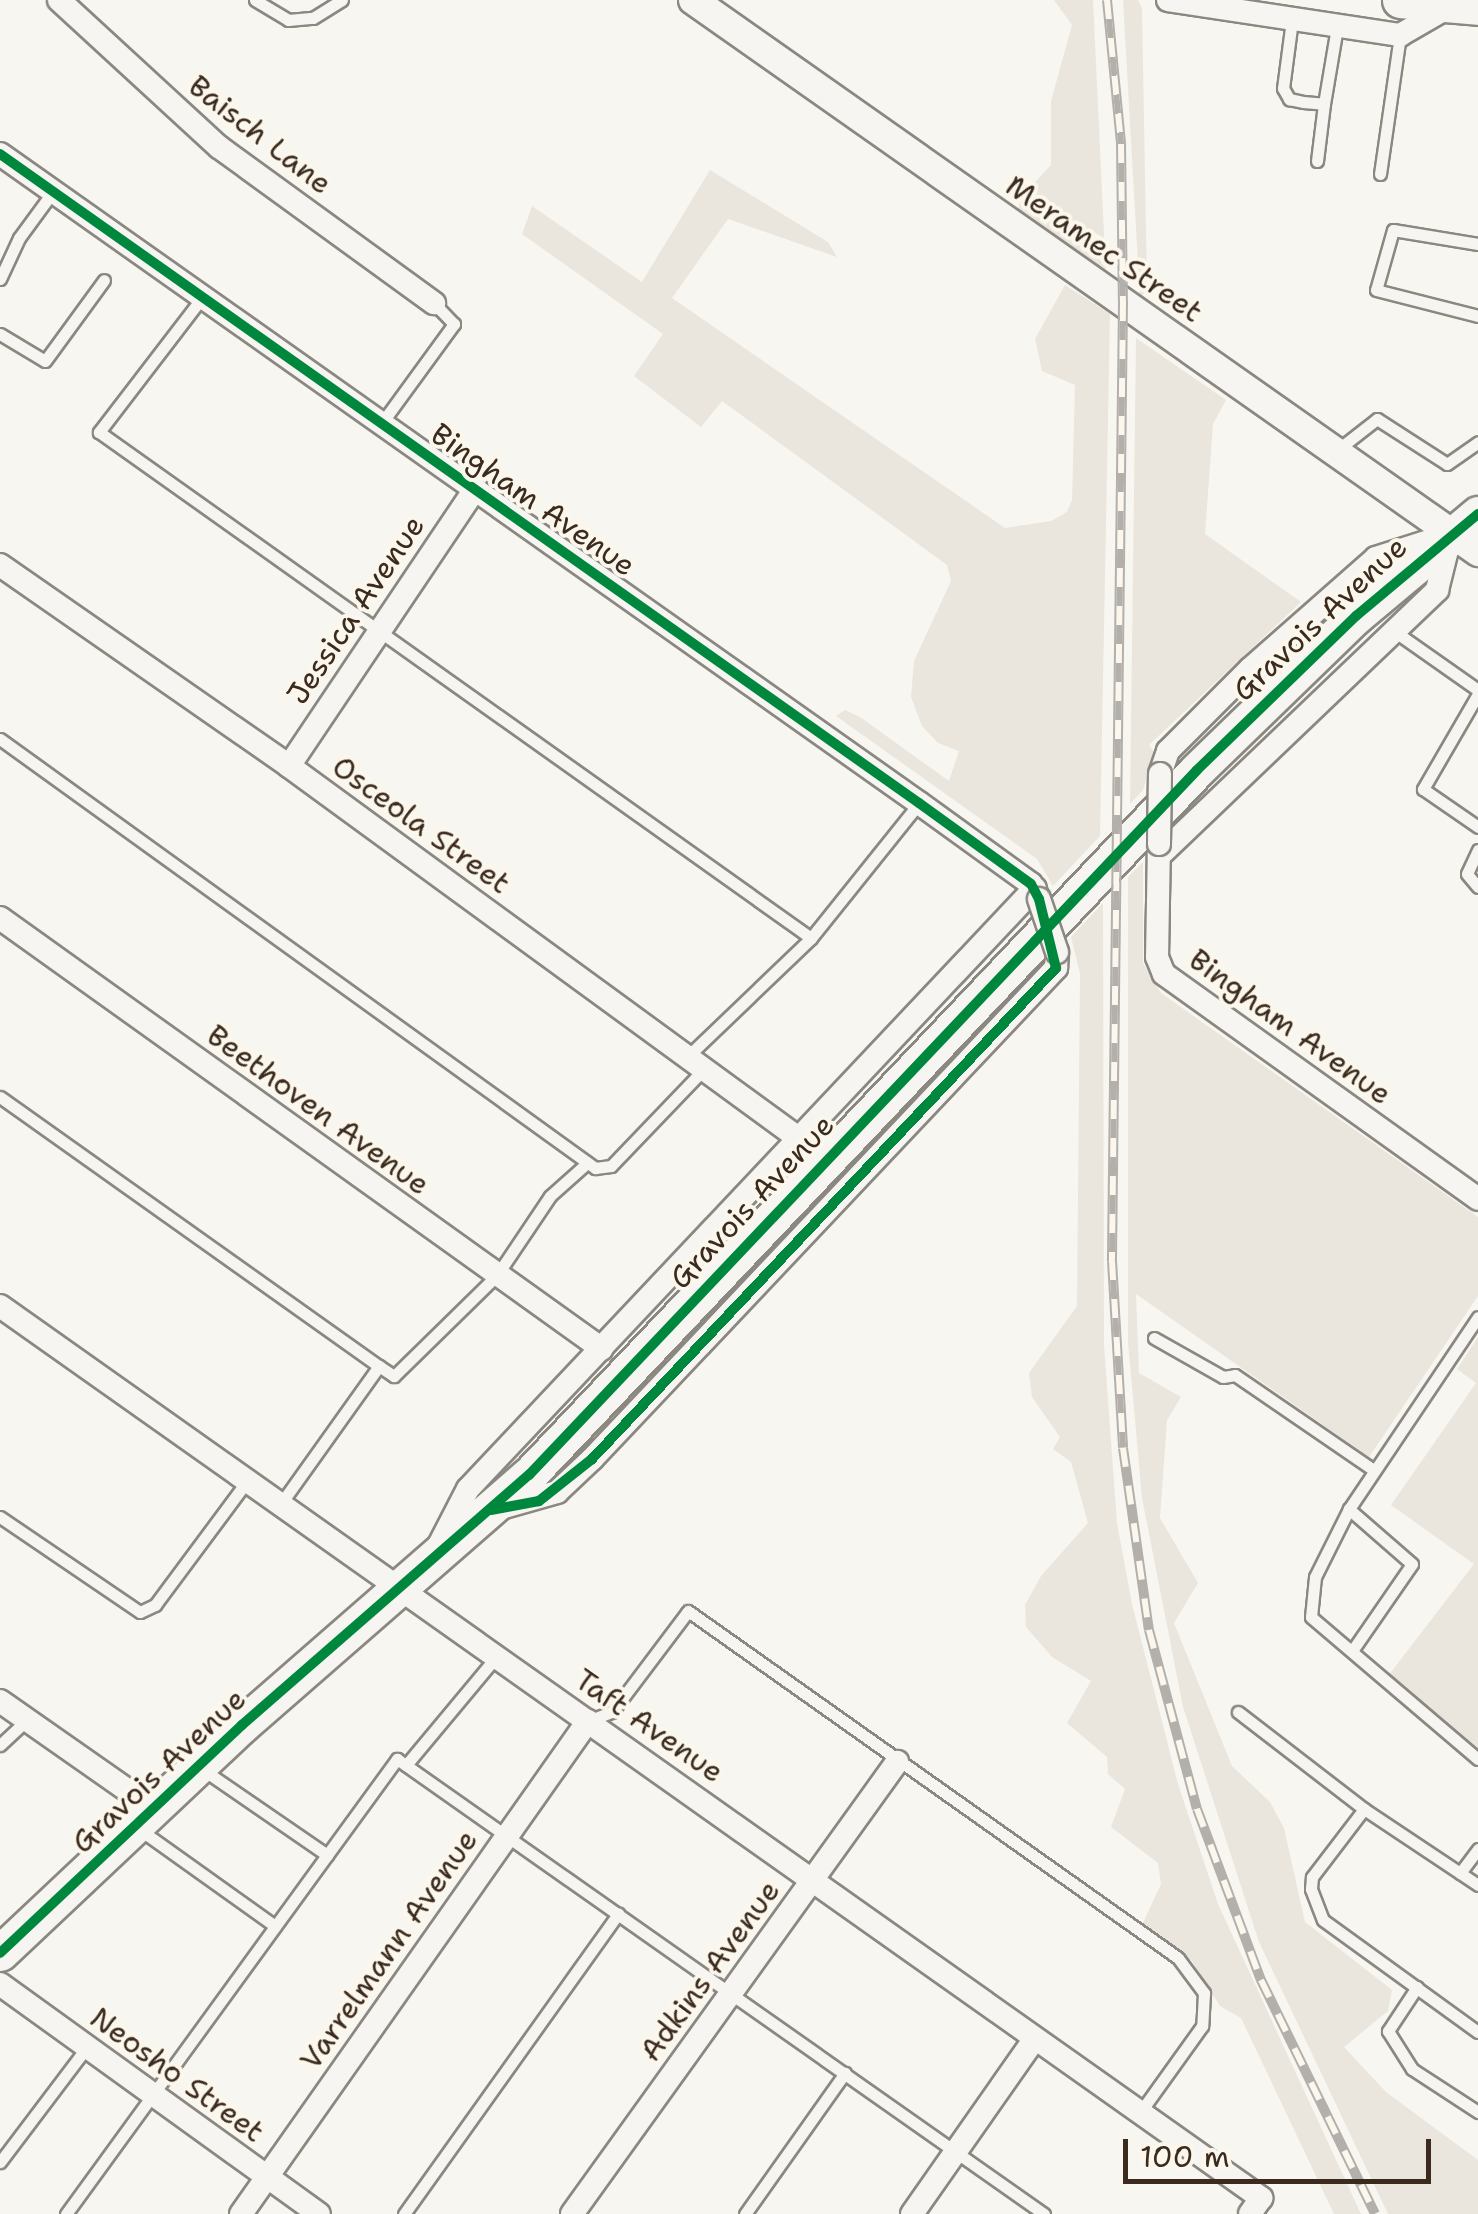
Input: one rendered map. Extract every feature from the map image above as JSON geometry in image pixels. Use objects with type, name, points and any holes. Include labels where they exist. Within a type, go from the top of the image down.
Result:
[{"type":"main road","points":[[1400,18],[1455,3]]},
{"type":"main road","name":"Gravois Avenue","points":[[0,1954],[199,1766],[491,1510],[1197,770],[1469,533]]},
{"type":"street","name":"Baisch Lane","points":[[59,0],[219,147],[434,304]]},
{"type":"street","name":"Meramec Street","points":[[693,0],[1336,452],[1469,533]]},
{"type":"street","points":[[1168,0],[1337,27],[1400,18]]},
{"type":"street","name":"Bingham Avenue","points":[[0,154],[919,803],[1037,894]]},
{"type":"street","name":"Jessica Avenue","points":[[289,766],[378,628],[475,489]]},
{"type":"street","name":"Gravois Avenue","points":[[1159,850],[1437,590],[1469,533]]},
{"type":"street","name":"Gravois Avenue","points":[[1159,850],[1160,774],[1168,751],[1250,669],[1376,558],[1469,533]]},
{"type":"street","name":"Osceola Street","points":[[0,566],[289,766],[802,1140]]},
{"type":"street","name":"Bingham Avenue","points":[[1159,850],[1157,957],[1164,974],[1478,1200]]},
{"type":"street","name":"Gravois Avenue","points":[[434,1556],[468,1489],[1037,894],[1057,952],[1056,968],[592,1459],[539,1501],[491,1510]]},
{"type":"street","name":"Beethoven Avenue","points":[[0,918],[602,1350]]},
{"type":"street","name":"Taft Avenue","points":[[0,1306],[814,1877],[1139,2114],[1256,2206]]},
{"type":"street","points":[[0,1701],[145,1818]]},
{"type":"street","name":"Varrelmann Avenue","points":[[241,2214],[588,1721]]},
{"type":"street","name":"Adkins Avenue","points":[[572,2214],[897,1762]]},
{"type":"street","name":"Neosho Street","points":[[0,1984],[319,2214]]},
{"type":"street","points":[[912,2214],[1034,2040]]},
{"type":"lane","points":[[255,0],[288,20],[313,18],[342,0]]},
{"type":"lane","points":[[1380,174],[1400,18]]},
{"type":"lane","points":[[1292,20],[1284,95],[1324,104]]},
{"type":"lane","points":[[1317,161],[1337,27]]},
{"type":"lane","points":[[0,279],[19,238],[52,194]]},
{"type":"lane","points":[[1478,244],[1394,230],[1376,290],[1478,316]]},
{"type":"lane","points":[[0,334],[45,361],[104,280]]},
{"type":"lane","points":[[201,299],[99,432],[811,938]]},
{"type":"lane","points":[[381,424],[454,324],[434,304]]},
{"type":"lane","points":[[1336,452],[1376,419],[1447,464],[1478,442]]},
{"type":"lane","points":[[1394,631],[1478,692],[1423,789],[1478,827]]},
{"type":"lane","points":[[0,740],[587,1163],[611,1166],[695,1063],[811,938],[919,803]]},
{"type":"lane","points":[[1478,850],[1467,874],[1478,886]]},
{"type":"lane","points":[[0,1097],[394,1376],[498,1275],[550,1196],[587,1163]]},
{"type":"lane","points":[[1478,1317],[1349,1509],[1315,1576],[1311,1617],[1354,1648],[1424,1719],[1478,1760]]},
{"type":"lane","points":[[1154,1338],[1223,1377],[1236,1375],[1374,1470]]},
{"type":"lane","points":[[280,1505],[379,1366]]},
{"type":"lane","points":[[0,1517],[140,1612],[154,1605],[247,1481]]},
{"type":"lane","points":[[1349,1509],[1412,1564],[1354,1648]]},
{"type":"lane","points":[[588,1721],[612,1712],[688,1611],[1191,1970],[1204,1992],[1202,2026],[1139,2114]]},
{"type":"lane","points":[[406,1766],[498,1655]]},
{"type":"lane","points":[[1238,1712],[1364,1809],[1478,1885]]},
{"type":"lane","points":[[0,1745],[27,1720]]},
{"type":"lane","points":[[66,2214],[397,1759],[1044,2214]]},
{"type":"lane","points":[[199,1766],[327,1855]]},
{"type":"lane","points":[[1364,1809],[1312,1877],[1313,1902],[1323,1920],[1478,2032]]},
{"type":"lane","points":[[145,1818],[276,1926]]},
{"type":"lane","points":[[1460,1873],[1478,1849]]},
{"type":"lane","points":[[404,2214],[618,1914]]},
{"type":"lane","points":[[1417,1988],[1388,2031],[1412,2069],[1478,2112]]},
{"type":"lane","points":[[0,2162],[87,2047]]},
{"type":"lane","points":[[745,2214],[845,2074]]},
{"type":"shaded area","points":[[1054,0],[1093,0],[1106,276],[1018,211],[1021,197],[1051,165],[1051,101],[1072,25]]},
{"type":"shaded area","points":[[1123,0],[1138,0],[1142,8],[1147,288],[1140,299]]},
{"type":"shaded area","points":[[710,170],[828,242],[837,257],[728,219],[672,298],[1005,528],[1051,521],[1067,512],[1072,500],[1075,385],[1042,371],[1035,339],[1065,285],[1110,314],[1100,836],[1053,886],[1037,859],[836,716],[845,710],[860,717],[949,781],[959,751],[938,743],[922,726],[911,697],[914,661],[951,581],[947,565],[722,401],[701,427],[634,376],[663,334],[522,234],[532,206],[642,282]]},
{"type":"shaded area","points":[[1136,338],[1226,400],[1213,424],[1205,534],[1301,602],[1149,745],[1154,752],[1143,790],[1130,804]]},
{"type":"shaded area","points":[[1143,862],[1143,963],[1161,993],[1478,1217],[1478,1296],[1369,1457],[1136,1294],[1139,1373],[1181,1397],[1167,1420],[1160,1518],[1198,1583],[1174,1623],[1232,1766],[1270,1802],[1284,1828],[1305,1922],[1392,1990],[1388,2011],[1344,2047],[1386,2092],[1478,2160],[1478,2214],[1388,2214],[1259,1942],[1183,1707],[1142,1498],[1128,1342],[1128,877]]},
{"type":"shaded area","points":[[1103,903],[1104,1345],[1117,1523],[1132,1604],[1178,1784],[1218,1904],[1361,2214],[1334,2214],[1241,2018],[1220,2006],[1192,1961],[1142,1925],[1161,1884],[1158,1863],[1111,1827],[1125,1789],[1108,1774],[1107,1757],[1067,1723],[1091,1681],[1052,1657],[1026,1627],[1025,1605],[1041,1576],[1088,1523],[1071,1462],[1053,1449],[1060,1437],[1032,1397],[1029,1373],[1077,1306],[1080,974],[1071,937]]},
{"type":"shaded area","points":[[1478,1337],[1478,1750],[1424,1713],[1388,1676],[1474,1564],[1391,1505],[1476,1383],[1457,1369]]},
{"type":"railway","points":[[1107,0],[1121,144],[1123,302],[1112,1261],[1123,1448],[1149,1630],[1197,1809],[1261,1980],[1375,2214]]},
{"type":"cycle path","points":[[0,154],[919,803],[1031,884],[1039,899],[1056,968],[592,1459],[539,1501],[491,1510]]},
{"type":"cycle path","points":[[0,1953],[242,1725],[529,1475],[1197,770],[1356,616],[1478,514]]}]
